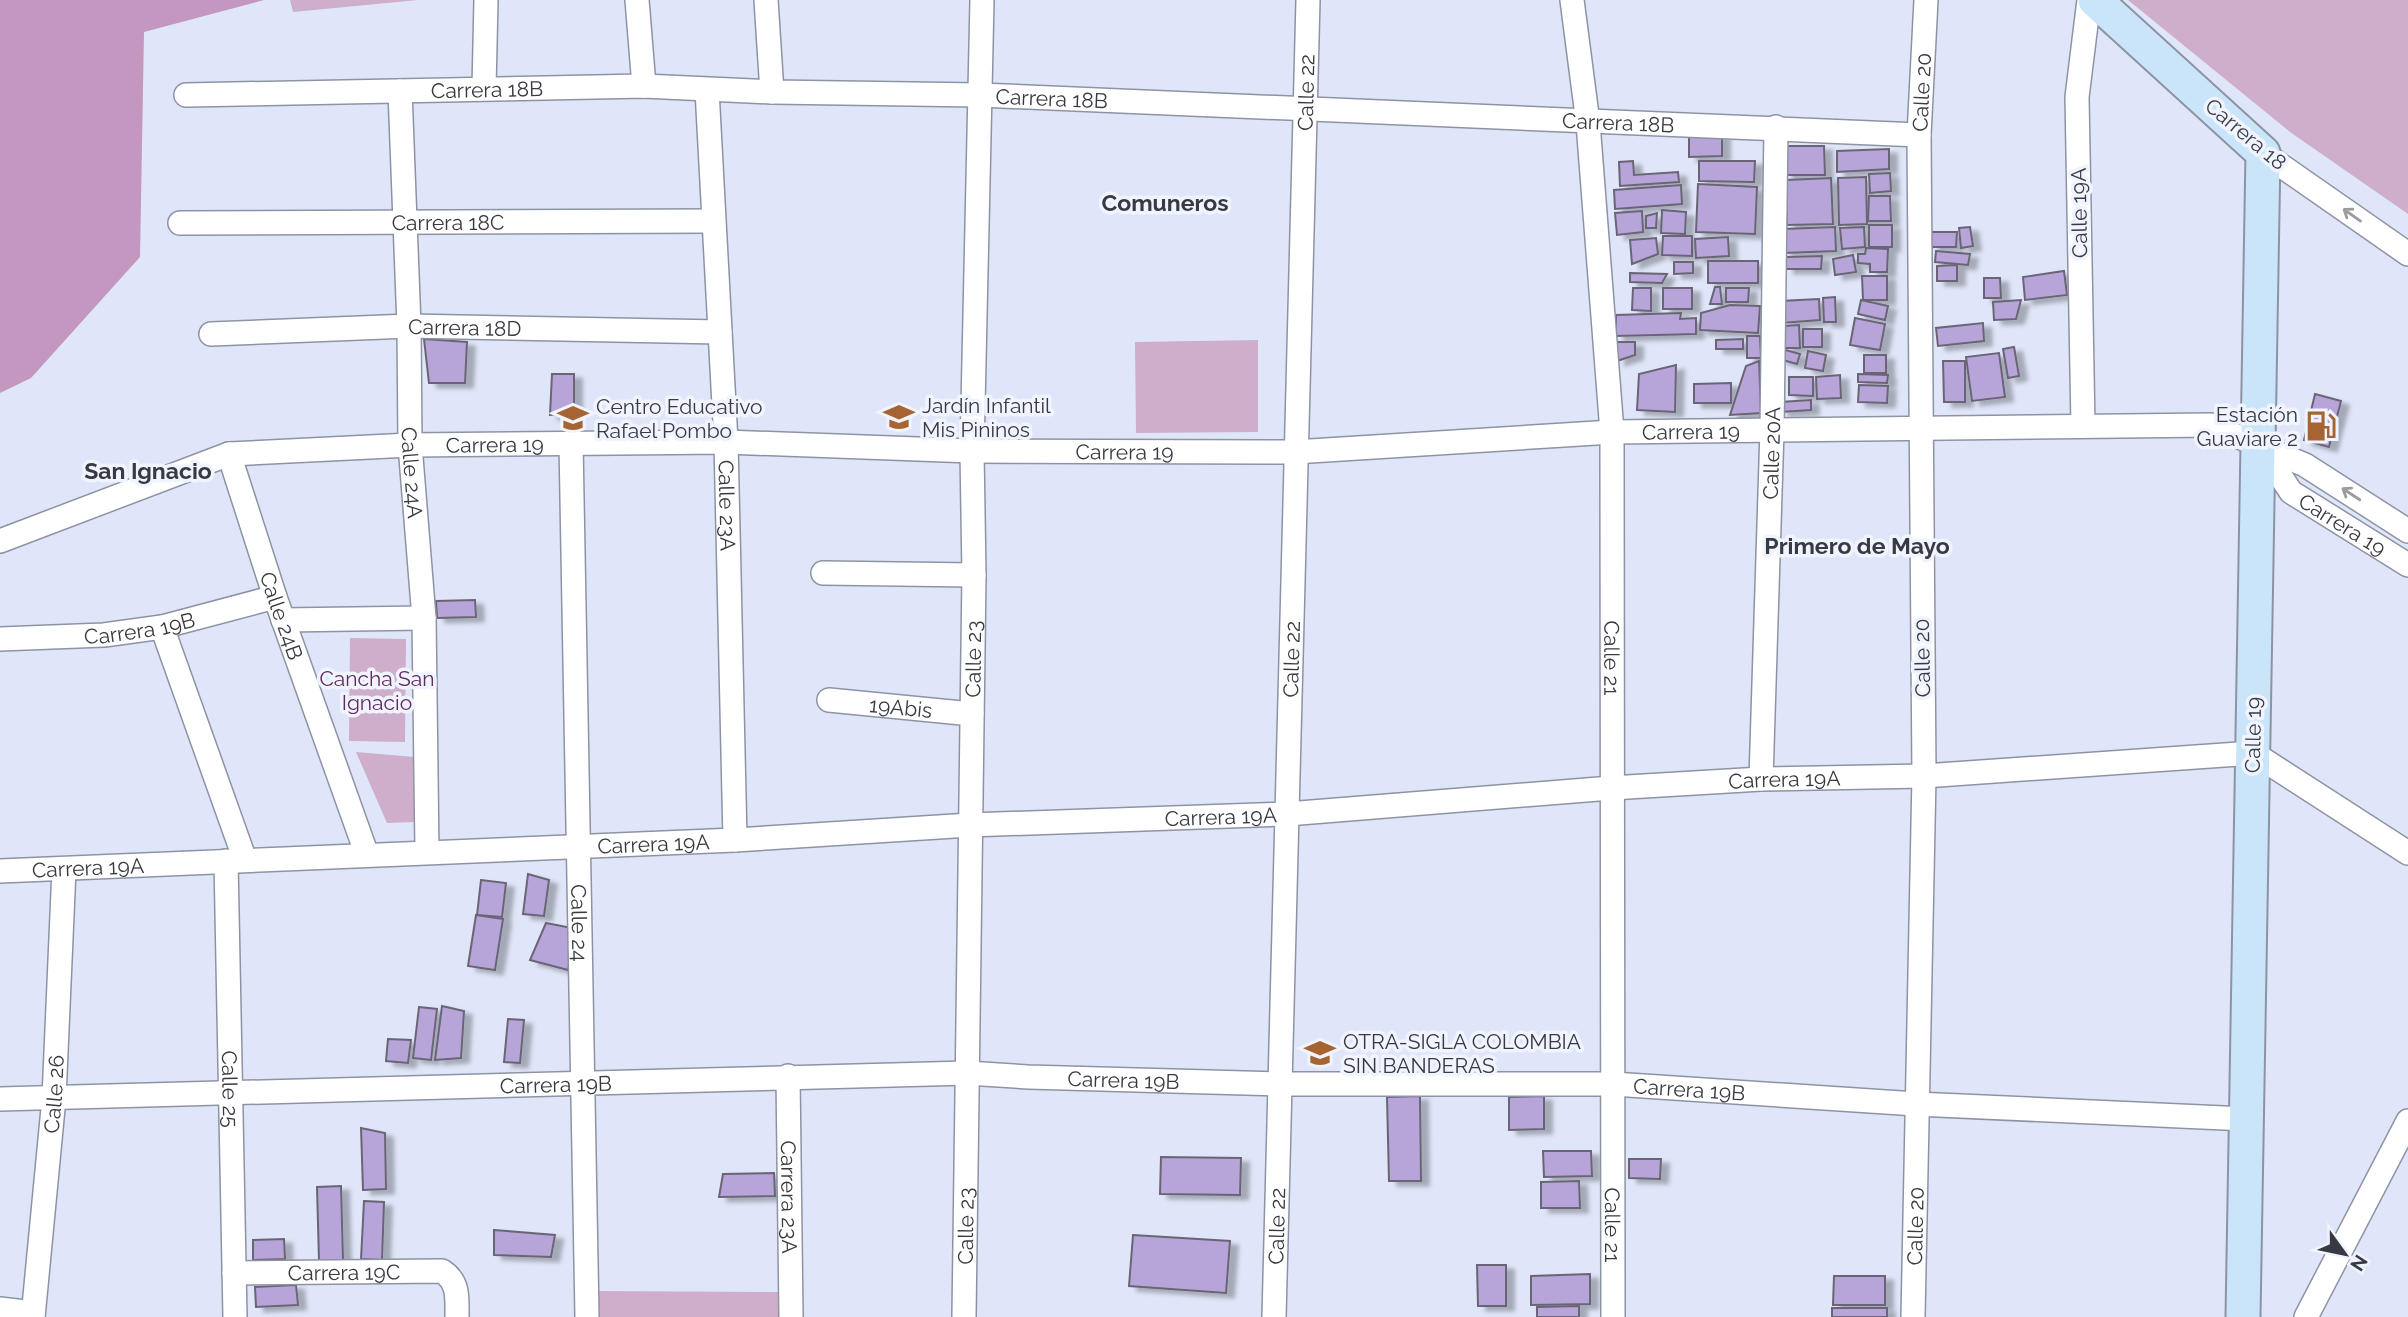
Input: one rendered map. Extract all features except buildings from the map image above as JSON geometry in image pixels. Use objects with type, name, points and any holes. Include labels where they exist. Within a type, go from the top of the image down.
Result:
[{"type":"main road","name":"Carrera 18","points":[[2095,0],[2263,153]]},
{"type":"main road","name":"Calle 19","points":[[2243,1317],[2263,153]]},
{"type":"street","points":[[484,88],[486,0]]},
{"type":"street","points":[[637,0],[644,86]]},
{"type":"street","points":[[766,0],[772,92]]},
{"type":"street","name":"Calle 23","points":[[964,1317],[974,575],[972,450],[982,0]]},
{"type":"street","name":"Calle 22","points":[[1274,1317],[1294,452],[1308,0]]},
{"type":"street","name":"Calle 21","points":[[1572,0],[1588,123],[1612,432],[1614,1317]]},
{"type":"street","name":"Calle 20","points":[[1913,1317],[1924,776],[1919,428],[1919,135],[1926,0]]},
{"type":"street","name":"Calle 19A","points":[[2082,426],[2077,97],[2088,0]]},
{"type":"street","name":"Carrera 18B","points":[[186,95],[644,86],[772,92],[981,95],[1588,123],[1776,127],[1919,135]]},
{"type":"street","name":"Calle 23A","points":[[707,90],[726,442],[735,840]]},
{"type":"street","name":"Calle 24A","points":[[400,91],[410,326],[410,445],[424,618],[427,852]]},
{"type":"street","name":"Calle 20A","points":[[1760,779],[1772,430],[1776,127]]},
{"type":"street","name":"Carrera 18","points":[[2263,153],[2408,254]]},
{"type":"street","name":"Carrera 18C","points":[[180,223],[713,221]]},
{"type":"street","name":"Carrera 18D","points":[[211,334],[410,326],[720,332]]},
{"type":"street","name":"Carrera 19","points":[[0,541],[229,454],[410,445],[726,442],[972,450],[1294,452],[1612,432],[2210,425],[2305,464],[2408,531]]},
{"type":"street","name":"Calle 24","points":[[571,443],[587,1317]]},
{"type":"street","name":"Carrera 19","points":[[2260,445],[2291,492],[2408,565]]},
{"type":"street","name":"Calle 24B","points":[[229,454],[275,597],[367,855]]},
{"type":"street","points":[[823,573],[974,575]]},
{"type":"street","name":"Carrera 19B","points":[[0,639],[104,635],[162,627],[275,597]]},
{"type":"street","points":[[284,620],[424,618]]},
{"type":"street","name":"Calle 25","points":[[162,627],[236,861],[228,1094],[235,1317]]},
{"type":"street","name":"19Abis","points":[[829,700],[972,714]]},
{"type":"street","points":[[2253,752],[2408,853]]},
{"type":"street","name":"Carrera 19A","points":[[0,871],[579,844],[735,840],[971,825],[1287,814],[1611,788],[1760,779],[1924,776],[2253,752]]},
{"type":"street","name":"Calle 26","points":[[33,1315],[54,1098],[64,869]]},
{"type":"street","name":"Carrera 19B","points":[[0,1099],[967,1073],[1280,1084],[1612,1084],[1916,1104],[2246,1119]]},
{"type":"street","name":"Carrera 23A","points":[[788,1076],[791,1317]]},
{"type":"street","points":[[2306,1317],[2408,1121]]},
{"type":"street","name":"Carrera 19C","points":[[234,1273],[442,1271],[453,1278],[457,1290],[457,1317]]},
{"type":"street","points":[[0,1309],[33,1315]]},
{"type":"green space","points":[[290,0],[418,0],[293,12]]},
{"type":"green space","points":[[2128,0],[2408,0],[2408,214],[2290,132]]},
{"type":"green space","points":[[1258,340],[1258,432],[1136,433],[1135,342]]},
{"type":"green space","name":"Cancha San Ignacio","points":[[350,638],[406,639],[405,742],[349,741]]},
{"type":"green space","points":[[356,752],[415,757],[416,822],[387,823]]},
{"type":"green space","points":[[594,1291],[779,1292],[779,1317],[594,1317]]},
{"type":"shaded area","points":[[0,0],[264,0],[144,32],[140,257],[31,378],[0,393]]},
{"type":"place","name":"Jardín Infantil Mis Pininos","points":[[899,417]]},
{"type":"place","name":"Centro Educativo Rafael Pombo","points":[[573,418]]},
{"type":"place","name":"Estación Guaviare 2","points":[[2321,426]]},
{"type":"place","name":"OTRA-SIGLA COLOMBIA SIN BANDERAS","points":[[1320,1053]]},
{"type":"district","name":"Comuneros","points":[[1165,202]]},
{"type":"district","name":"San Ignacio","points":[[148,470]]},
{"type":"district","name":"Primero de Mayo","points":[[1857,545]]}]
